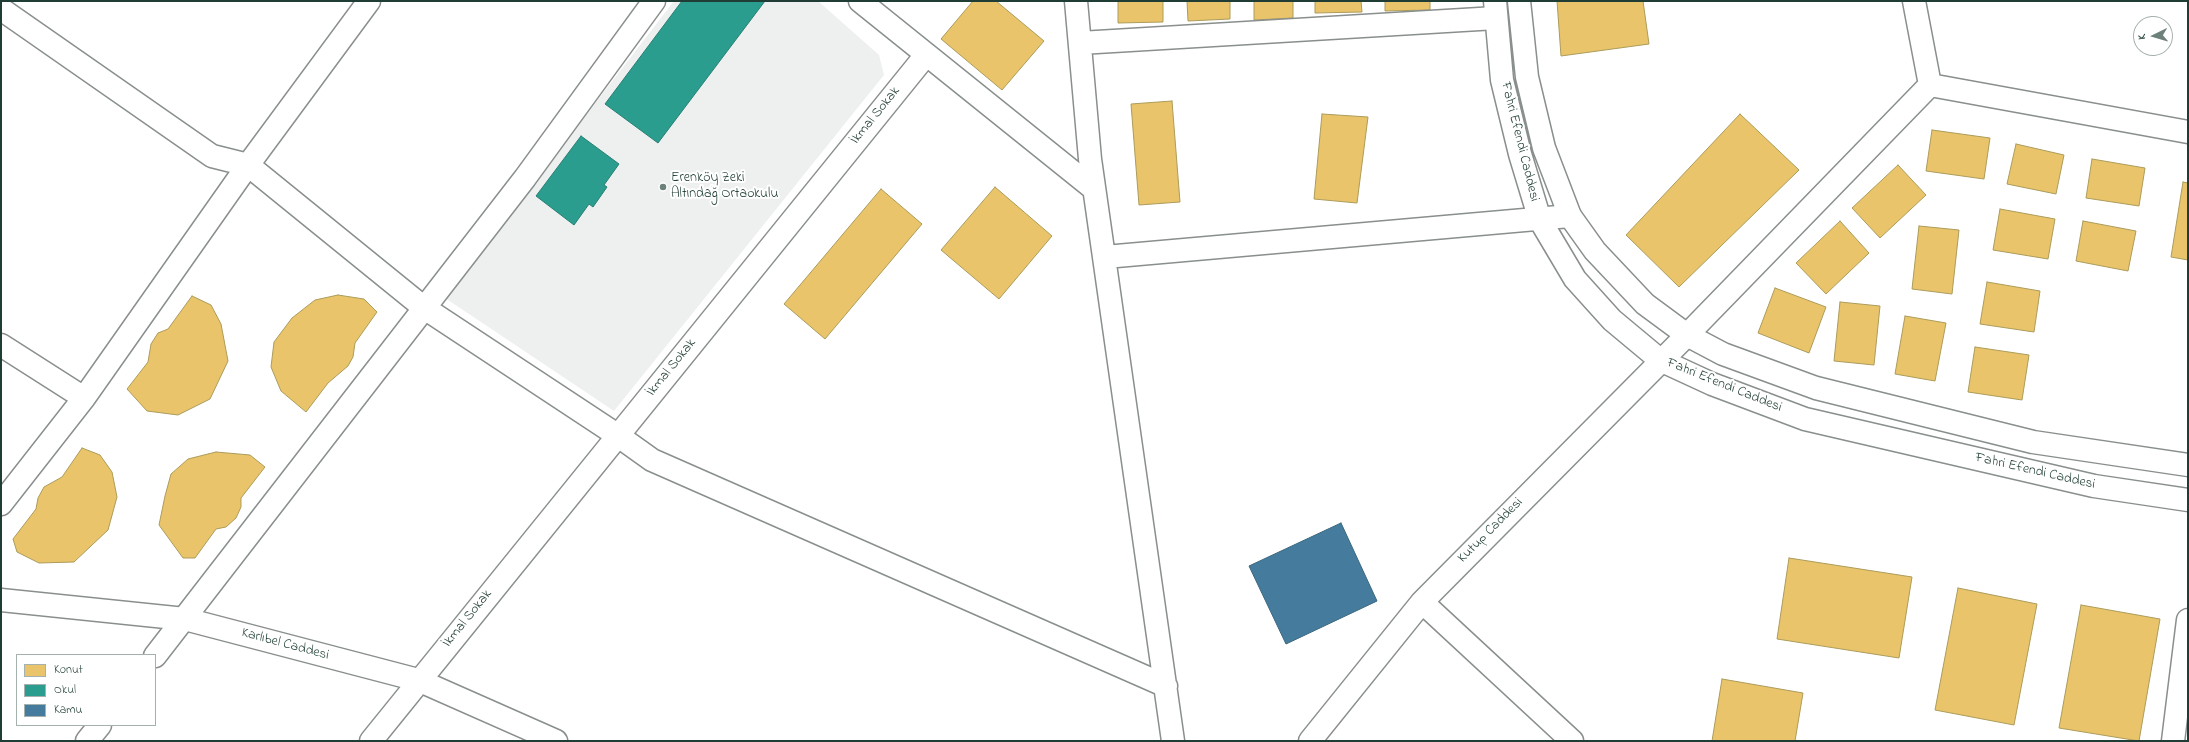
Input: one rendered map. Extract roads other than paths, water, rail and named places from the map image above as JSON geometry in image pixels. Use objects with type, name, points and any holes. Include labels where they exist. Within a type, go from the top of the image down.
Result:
[{"type":"street","points":[[1,504],[84,398],[248,165],[369,1]]},
{"type":"street","points":[[156,655],[525,178],[654,1]]},
{"type":"street","points":[[860,1],[1094,189]]},
{"type":"street","points":[[1076,1],[1094,189],[1166,686],[1172,741]]},
{"type":"street","name":"Fahri Efendi Caddesi","points":[[1519,1],[1527,77],[1544,148],[1570,216],[1594,251],[1645,304],[1687,335],[1723,354],[1816,388],[2034,442],[2188,465]]},
{"type":"street","points":[[1914,1],[1930,85],[2188,132]]},
{"type":"street","points":[[1,9],[212,156],[248,165],[424,307],[617,435],[652,460],[1166,686]]},
{"type":"street","points":[[1080,43],[1495,10]]},
{"type":"street","name":"Fahri Efendi Caddesi","points":[[1495,10],[1502,80],[1520,154],[1540,220],[1575,279],[1612,320],[1660,360],[1712,384],[1805,419],[2094,486],[2188,500]]},
{"type":"street","name":"İkmal Sokak","points":[[371,741],[418,680],[926,55]]},
{"type":"street","name":"Kutup Caddesi","points":[[1310,741],[1422,602],[1660,360],[1687,335],[1930,85]]},
{"type":"street","points":[[1105,257],[1540,220],[1570,216]]},
{"type":"street","points":[[1,345],[84,398]]},
{"type":"street","name":"Karlıbel Caddesi","points":[[1,600],[185,618],[418,680],[556,741]]},
{"type":"street","points":[[1422,602],[1572,741]]},
{"type":"street","points":[[2173,741],[2188,620]]},
{"type":"street","points":[[87,741],[99,726]]},
{"type":"place","name":"Erenköy Zeki Altındağ Ortaokulu","points":[[663,187]]}]
